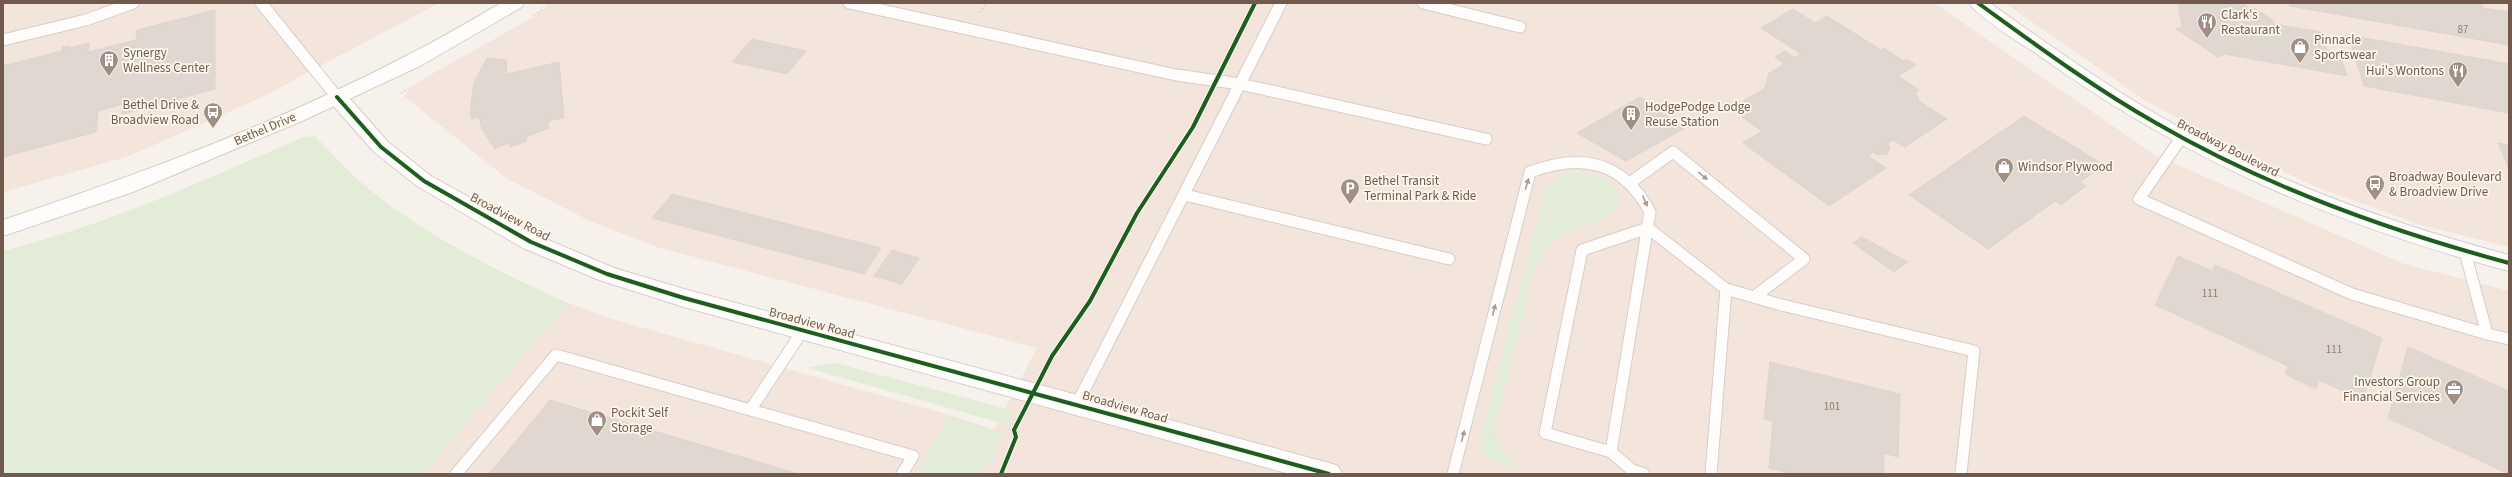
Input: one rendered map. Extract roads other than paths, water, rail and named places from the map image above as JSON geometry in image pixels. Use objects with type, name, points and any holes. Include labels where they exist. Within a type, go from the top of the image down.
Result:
[{"type":"street","name":"Bethel Drive","points":[[3,228],[125,187],[337,97],[413,61],[515,3]]},
{"type":"street","name":"Broadway Boulevard","points":[[1978,3],[2104,91],[2181,138],[2285,188],[2376,223],[2465,252],[2504,261]]},
{"type":"street","name":"Broadview Road","points":[[337,97],[381,147],[424,181],[531,242],[607,274],[803,330],[1328,474]]},
{"type":"lane","points":[[3,40],[86,20],[133,3]]},
{"type":"lane","points":[[261,3],[337,97]]},
{"type":"lane","points":[[849,3],[1176,74],[1240,84],[1486,139]]},
{"type":"lane","points":[[1077,404],[1185,195],[1281,3]]},
{"type":"lane","points":[[1423,3],[1520,27]]},
{"type":"lane","points":[[2181,138],[2139,199],[2352,294],[2509,340]]},
{"type":"lane","points":[[1631,182],[1673,152],[1804,259],[1754,297]]},
{"type":"lane","points":[[1453,474],[1530,172],[1548,164],[1569,161],[1591,163],[1613,170],[1631,182],[1644,197],[1650,212],[1611,452]]},
{"type":"lane","points":[[1185,195],[1449,259]]},
{"type":"lane","points":[[1648,228],[1726,289],[1974,351],[1961,474]]},
{"type":"lane","points":[[1644,474],[1632,470],[1611,452],[1545,433],[1582,250],[1648,228]]},
{"type":"lane","points":[[2465,252],[2487,334]]},
{"type":"lane","points":[[1711,474],[1726,289]]},
{"type":"lane","points":[[752,409],[803,330]]},
{"type":"lane","points":[[456,474],[556,355],[752,409],[913,456],[902,474]]},
{"type":"place","name":"Clark's Restaurant","points":[[2207,39]]},
{"type":"place","name":"Pinnacle Sportswear","points":[[2300,64]]},
{"type":"place","name":"Synergy Wellness Center","points":[[109,77]]},
{"type":"place","name":"Hui's Wontons","points":[[2458,88]]},
{"type":"place","name":"Bethel Drive & Broadview Road","points":[[213,129]]},
{"type":"place","name":"HodgePodge Lodge Reuse Station","points":[[1631,131]]},
{"type":"place","name":"Windsor Plywood","points":[[2004,184]]},
{"type":"place","name":"Broadway Boulevard & Broadview Drive","points":[[2375,201]]},
{"type":"place","name":"Bethel Transit Terminal Park & Ride","points":[[1350,205]]},
{"type":"place","name":"Investors Group Financial Services","points":[[2454,406]]},
{"type":"place","name":"Pockit Self Storage","points":[[597,437]]}]
